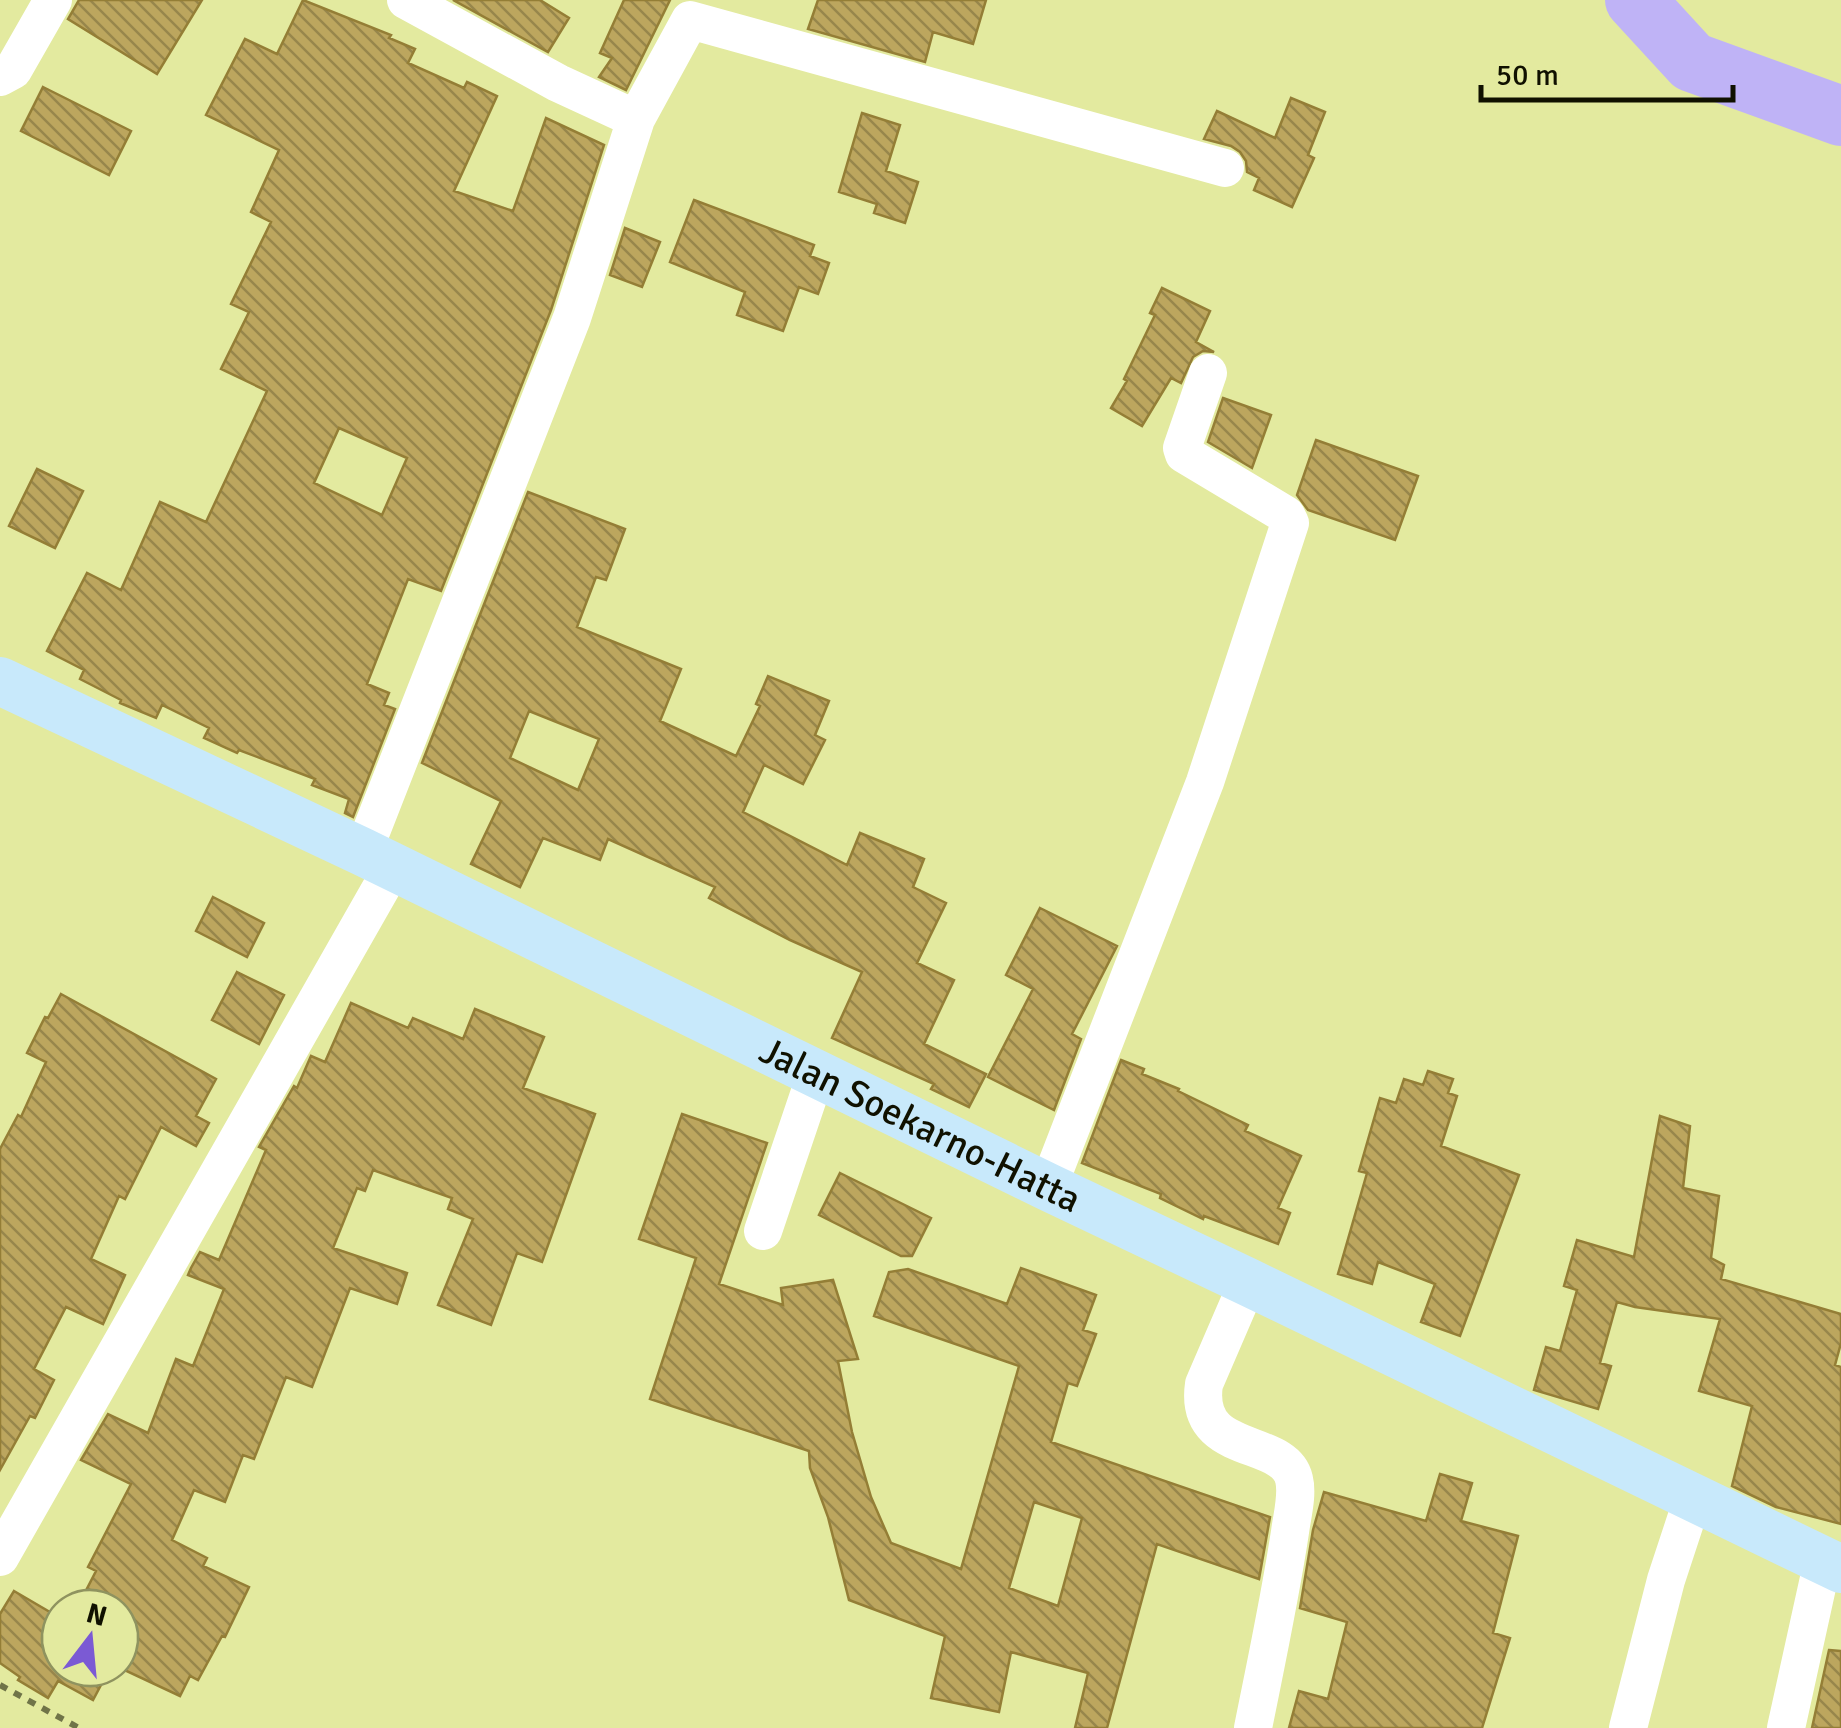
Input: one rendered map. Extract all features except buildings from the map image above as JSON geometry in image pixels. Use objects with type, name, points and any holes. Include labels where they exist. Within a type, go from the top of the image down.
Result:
[{"type":"main road","name":"Jalan Soekarno-Hatta","points":[[0,681],[378,859],[1832,1565]]},
{"type":"street","points":[[0,77],[12,70],[53,0]]},
{"type":"street","points":[[414,2],[558,83],[636,118]]},
{"type":"street","points":[[0,1557],[378,859],[572,318],[636,118],[693,10],[1225,168]]},
{"type":"street","points":[[1048,1187],[1205,782],[1290,523],[1286,515],[1184,454],[1182,448],[1208,373]]},
{"type":"street","points":[[763,1231],[816,1074]]},
{"type":"street","points":[[1248,1282],[1204,1384],[1202,1401],[1208,1421],[1235,1442],[1276,1458],[1290,1468],[1294,1478],[1296,1493],[1286,1562],[1253,1728]]},
{"type":"street","points":[[1628,1728],[1674,1554],[1693,1498]]},
{"type":"street","points":[[1786,1728],[1832,1565]]},
{"type":"path","points":[[0,1684],[79,1728]]},
{"type":"waterway","points":[[1635,0],[1692,62],[1841,116]]}]
